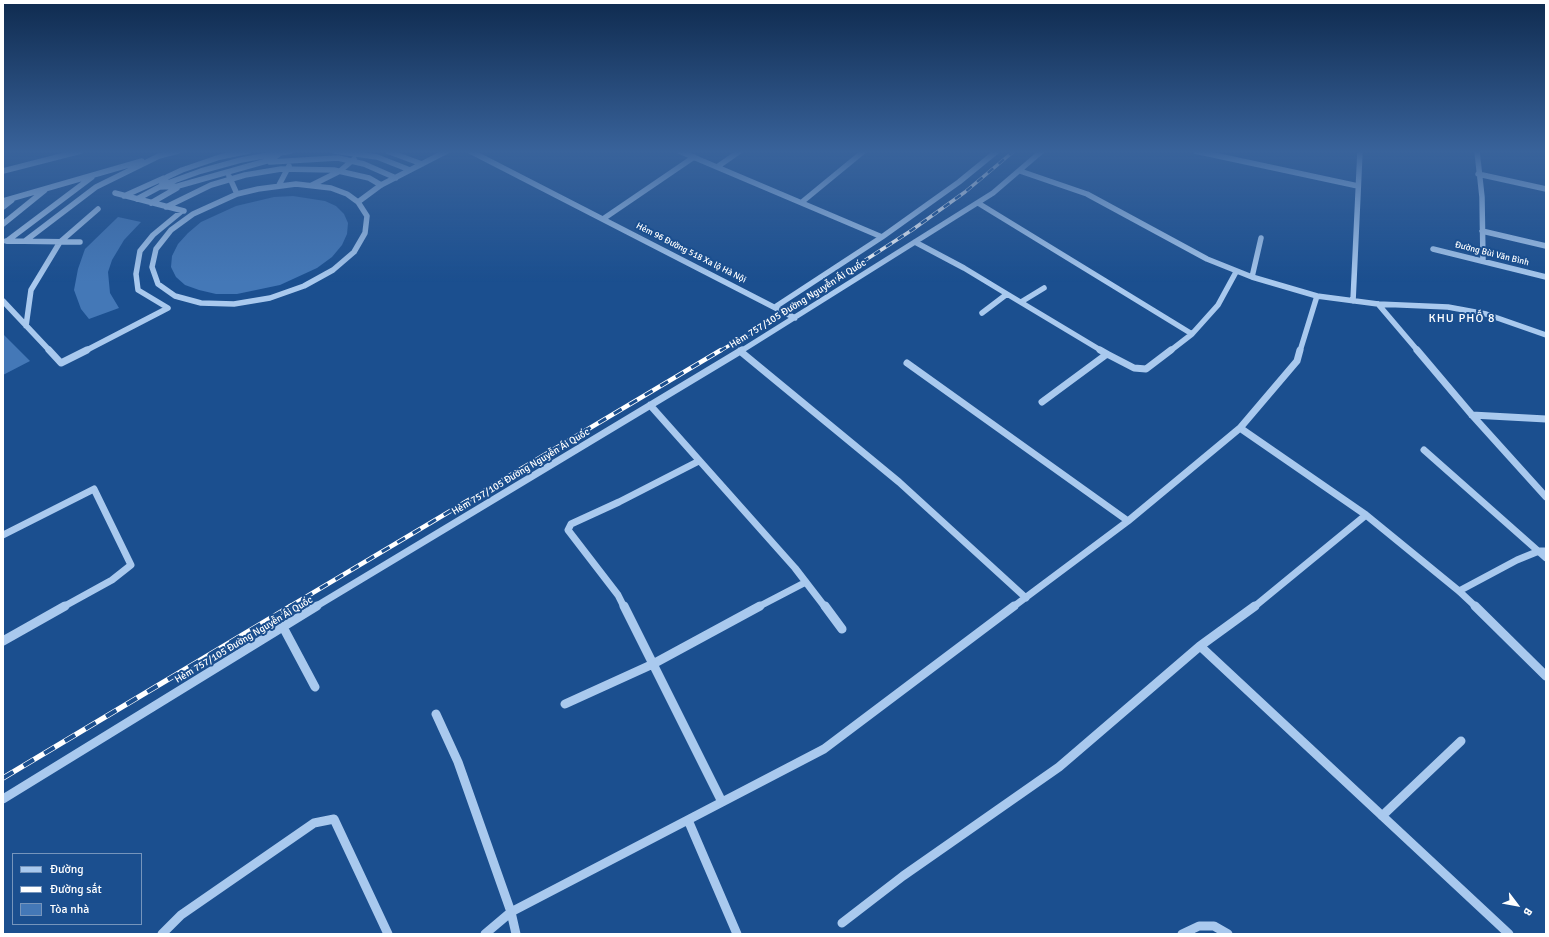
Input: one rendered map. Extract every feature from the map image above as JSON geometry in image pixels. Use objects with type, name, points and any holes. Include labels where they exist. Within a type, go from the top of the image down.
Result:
[{"type":"street","points":[[3,201],[24,195]]},
{"type":"street","points":[[3,224],[39,195]]},
{"type":"street","points":[[5,241],[67,195]]},
{"type":"street","points":[[25,241],[86,195]]},
{"type":"street","points":[[120,195],[193,214]]},
{"type":"street","points":[[137,199],[145,195]]},
{"type":"street","points":[[151,203],[165,195]]},
{"type":"street","points":[[166,207],[190,195]]},
{"type":"street","points":[[235,195],[193,214],[171,230],[156,249],[152,267],[158,284],[175,296],[195,301],[234,304],[277,295],[304,286],[333,270],[354,252],[365,233],[366,216],[358,202],[348,195]]},
{"type":"street","points":[[358,202],[368,195]]},
{"type":"street","name":"Hẻm 96 Đường 518 Xa lộ Hà Nội","points":[[556,195],[795,318]]},
{"type":"street","points":[[603,219],[639,195]]},
{"type":"street","points":[[784,195],[882,237]]},
{"type":"street","points":[[802,202],[811,195]]},
{"type":"street","points":[[775,307],[882,237],[941,195]]},
{"type":"street","name":"Hẻm 757/105 Đường Nguyễn Ái Quốc","points":[[3,799],[283,627],[795,318],[989,195]]},
{"type":"street","points":[[1088,195],[1156,233],[1236,272],[1252,277],[1317,296],[1378,304],[1448,307],[1486,314],[1546,334]]},
{"type":"street","points":[[1353,301],[1358,195]]},
{"type":"street","points":[[1481,195],[1483,261]]},
{"type":"street","points":[[3,207],[16,197]]},
{"type":"street","points":[[978,203],[1192,334]]},
{"type":"street","points":[[26,326],[31,290],[60,242],[98,209]]},
{"type":"street","points":[[3,301],[61,363],[168,308],[138,290],[137,266],[140,251],[148,240],[167,222],[182,211]]},
{"type":"street","points":[[1482,231],[1546,246]]},
{"type":"street","points":[[1252,277],[1261,238]]},
{"type":"street","points":[[5,241],[80,242]]},
{"type":"street","points":[[915,242],[964,268],[1107,354],[1134,368],[1146,369],[1192,334],[1218,305],[1236,272]]},
{"type":"street","name":"Đường Bùi Văn Bình","points":[[1433,249],[1546,277]]},
{"type":"street","points":[[1021,302],[1044,288]]},
{"type":"street","points":[[982,313],[1007,294]]},
{"type":"street","points":[[485,934],[512,912],[824,749],[1128,521],[1240,428],[1297,360],[1317,296]]},
{"type":"street","points":[[1378,304],[1472,416],[1546,497]]},
{"type":"street","points":[[740,351],[899,482],[1026,598]]},
{"type":"street","points":[[1042,402],[1107,354]]},
{"type":"street","points":[[907,362],[1128,521]]},
{"type":"street","points":[[650,405],[806,582],[842,629]]},
{"type":"street","points":[[1472,416],[1546,419]]},
{"type":"street","points":[[1240,428],[1366,515],[1459,591],[1546,676]]},
{"type":"street","points":[[1424,450],[1542,551],[1546,558]]},
{"type":"street","points":[[699,460],[619,502],[571,524],[568,530],[618,595],[722,802]]},
{"type":"street","points":[[3,535],[94,489],[131,564],[112,580],[3,642]]},
{"type":"street","points":[[842,923],[903,876],[1059,766],[1200,646],[1267,598],[1366,515]]},
{"type":"street","points":[[1459,591],[1517,560],[1542,551]]},
{"type":"street","points":[[565,704],[653,664],[806,582]]},
{"type":"street","points":[[283,627],[315,687]]},
{"type":"street","points":[[1200,646],[1509,934]]},
{"type":"street","points":[[436,714],[458,762],[512,912],[516,934]]},
{"type":"street","points":[[1382,816],[1461,741]]},
{"type":"street","points":[[162,934],[181,915],[314,824],[334,819],[388,934]]},
{"type":"street","points":[[688,820],[737,934]]},
{"type":"street","points":[[1182,934],[1199,926],[1214,926],[1228,934]]},
{"type":"building","points":[[293,196],[325,201],[336,206],[344,214],[348,223],[347,234],[342,245],[332,257],[317,268],[280,285],[237,294],[216,294],[199,290],[185,285],[176,277],[171,267],[172,256],[178,244],[201,222],[236,206],[274,197]]},
{"type":"building","points":[[118,217],[141,222],[124,240],[112,260],[108,272],[110,293],[119,308],[89,319],[81,309],[74,290],[78,269],[85,249]]},
{"type":"building","points":[[3,334],[30,361],[3,375]]},
{"type":"railway","points":[[720,351],[785,312],[912,230],[961,195]]},
{"type":"railway","points":[[289,607],[721,350]]},
{"type":"railway","points":[[3,778],[291,606]]},
{"type":"district","name":"KHU PHỐ 8","points":[[1462,319]]}]
